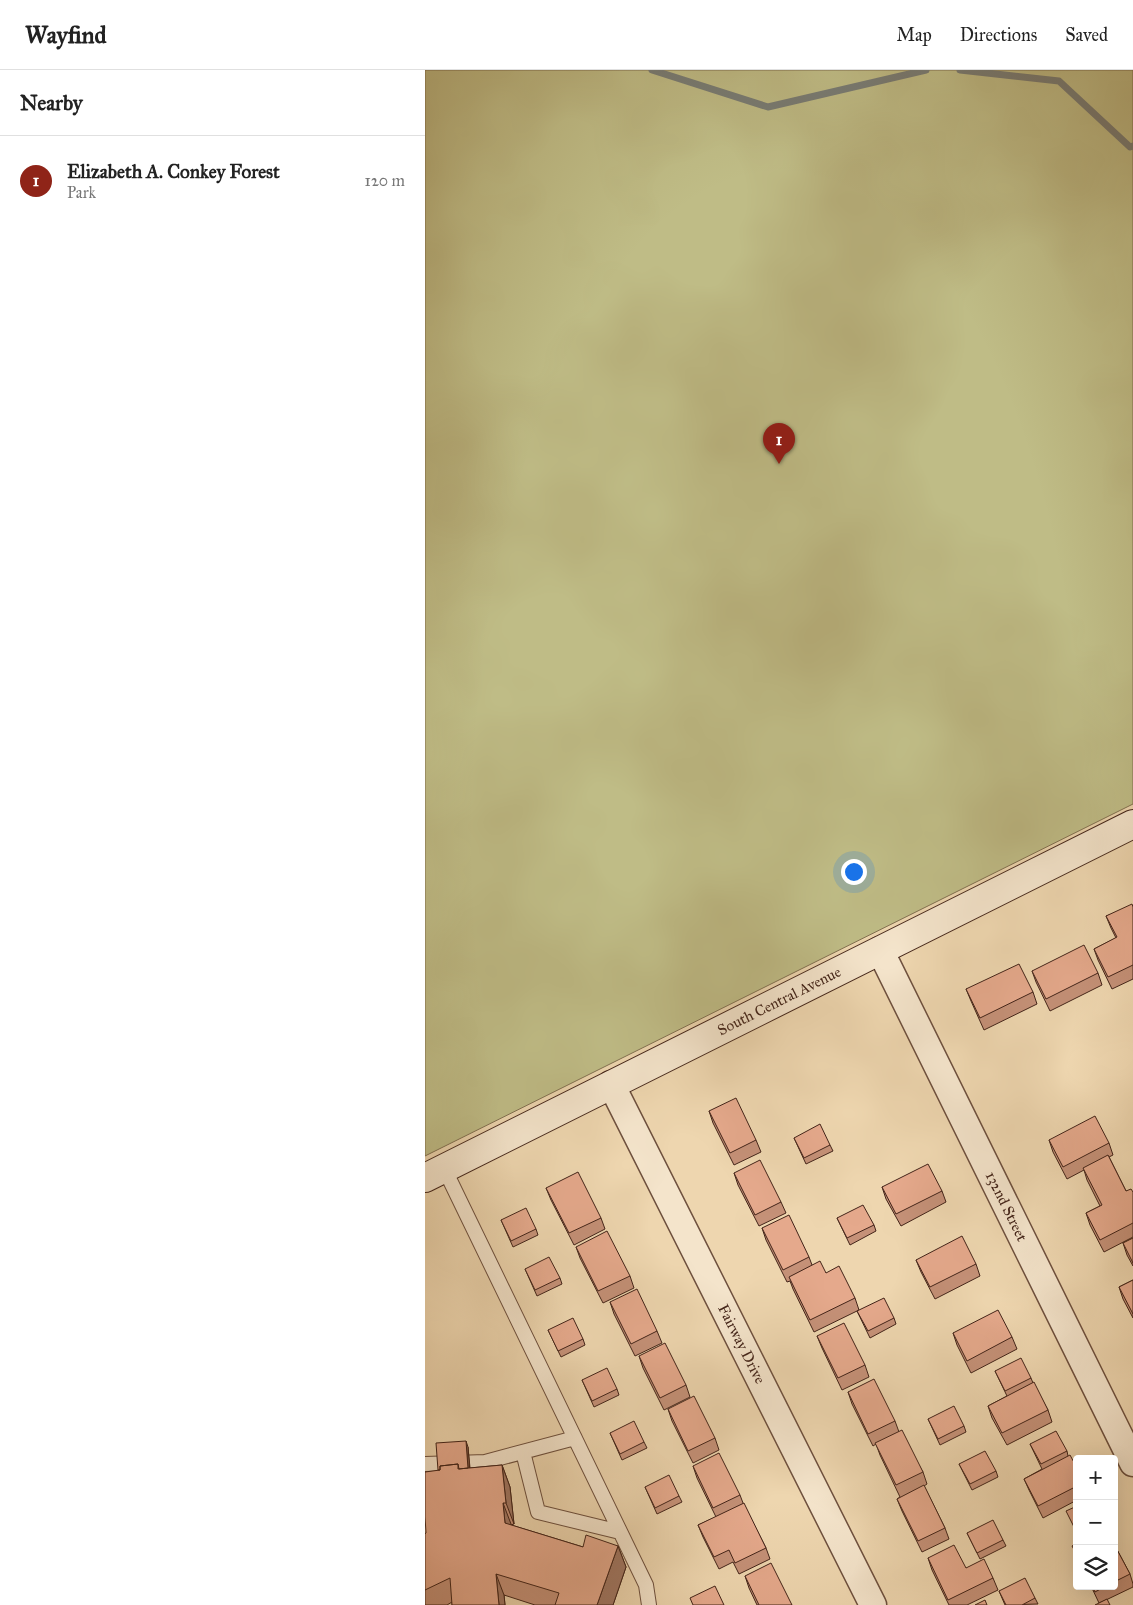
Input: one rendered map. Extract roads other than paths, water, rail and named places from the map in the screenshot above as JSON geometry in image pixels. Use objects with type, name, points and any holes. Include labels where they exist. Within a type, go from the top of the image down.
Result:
[{"type":"street","name":"South Central Avenue","points":[[434,1173],[1133,824]]},
{"type":"street","name":"132nd Street","points":[[880,950],[1133,1463]]},
{"type":"street","name":"Fairway Drive","points":[[611,1084],[873,1605]]},
{"type":"lane","points":[[434,1173],[575,1438],[646,1585],[649,1605]]},
{"type":"lane","points":[[425,1464],[485,1462],[575,1438]]},
{"type":"lane","points":[[523,1452],[538,1512],[620,1532]]},
{"type":"waterway","points":[[652,70],[768,107],[926,70]]},
{"type":"waterway","points":[[960,70],[1059,81],[1130,147],[1133,146]]},
{"type":"place","name":"Elizabeth A. Conkey Forest","points":[[779,464]]}]
